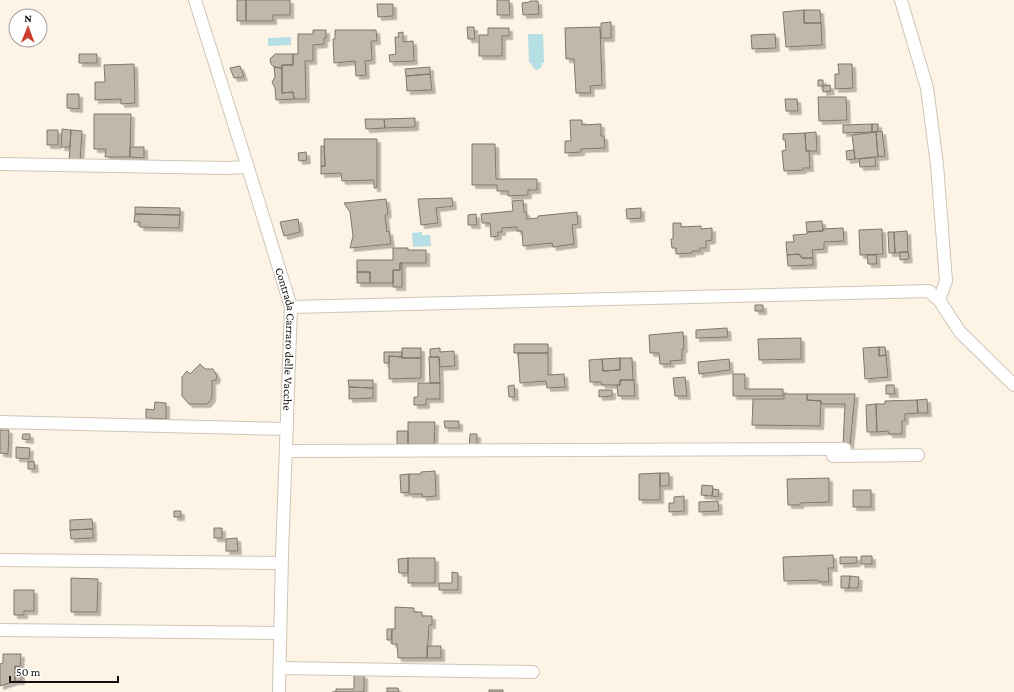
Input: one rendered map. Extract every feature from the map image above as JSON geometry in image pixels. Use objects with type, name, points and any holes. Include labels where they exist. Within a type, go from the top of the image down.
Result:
[{"type":"street","name":"Contrada Carraro delle Vacche","points":[[195,0],[291,307],[281,563],[279,692]]},
{"type":"street","points":[[901,0],[927,88],[937,166],[946,281],[939,300]]},
{"type":"street","points":[[0,164],[227,168],[248,167]]},
{"type":"street","points":[[291,307],[929,291],[939,300],[960,332],[1014,385]]},
{"type":"street","points":[[0,422],[287,429]]},
{"type":"street","points":[[782,449],[790,455],[797,457],[918,455]]},
{"type":"street","points":[[286,451],[845,449]]},
{"type":"street","points":[[0,560],[281,563]]},
{"type":"street","points":[[0,630],[280,633]]},
{"type":"street","points":[[280,668],[533,672]]},
{"type":"water","points":[[528,34],[543,34],[544,63],[542,63],[541,68],[536,70],[531,63],[529,63]]},
{"type":"water","points":[[291,37],[291,45],[268,46],[268,38]]},
{"type":"water","points":[[422,232],[422,235],[430,235],[431,246],[413,247],[412,233]]},
{"type":"building","points":[[237,0],[246,0],[246,21],[237,21]]},
{"type":"building","points":[[246,0],[290,0],[290,15],[273,15],[273,21],[246,21]]},
{"type":"building","points":[[497,0],[509,0],[510,15],[497,15]]},
{"type":"building","points":[[538,1],[539,14],[523,15],[522,3]]},
{"type":"building","points":[[377,4],[393,4],[393,16],[378,17]]},
{"type":"building","points":[[804,10],[820,10],[821,23],[804,23]]},
{"type":"building","points":[[804,10],[804,23],[821,23],[822,45],[786,47],[783,12]]},
{"type":"building","points":[[611,22],[611,38],[601,38],[601,23]]},
{"type":"building","points":[[467,27],[474,27],[475,39],[468,39]]},
{"type":"building","points":[[600,27],[602,85],[590,86],[591,93],[576,93],[574,59],[566,59],[565,28]]},
{"type":"building","points":[[488,28],[509,28],[509,36],[502,36],[502,56],[479,56],[479,35],[488,35]]},
{"type":"building","points":[[313,30],[326,30],[326,38],[324,38],[324,44],[313,45],[313,61],[305,61],[306,99],[294,99],[293,92],[282,93],[282,65],[293,65],[293,54],[298,54],[298,34],[313,34]]},
{"type":"building","points":[[335,30],[376,30],[377,41],[371,41],[372,60],[365,61],[366,75],[356,76],[355,61],[334,63],[333,39],[335,39]]},
{"type":"building","points":[[403,32],[403,42],[413,41],[414,61],[390,62],[389,55],[396,54],[395,37],[399,37],[398,33]]},
{"type":"building","points":[[775,34],[776,48],[752,49],[751,35]]},
{"type":"building","points":[[79,54],[97,54],[97,63],[79,63]]},
{"type":"building","points":[[275,54],[293,54],[293,65],[282,65],[282,68],[274,67],[271,64],[270,59]]},
{"type":"building","points":[[134,64],[135,103],[121,104],[121,99],[95,100],[95,82],[105,82],[104,65]]},
{"type":"building","points":[[838,64],[852,64],[853,88],[835,89],[835,74],[839,74]]},
{"type":"building","points":[[240,66],[244,77],[234,78],[230,68]]},
{"type":"building","points":[[274,67],[282,68],[282,93],[293,92],[294,99],[276,100],[275,88],[272,82],[275,77]]},
{"type":"building","points":[[430,67],[430,74],[406,76],[405,69]]},
{"type":"building","points":[[430,74],[432,90],[407,91],[406,76]]},
{"type":"building","points":[[818,80],[823,80],[823,86],[818,86]]},
{"type":"building","points":[[830,85],[831,91],[823,92],[823,86]]},
{"type":"building","points":[[67,94],[79,94],[79,109],[67,108]]},
{"type":"building","points":[[818,97],[846,97],[847,120],[819,121]]},
{"type":"building","points":[[785,99],[797,99],[798,111],[786,111]]},
{"type":"building","points":[[94,114],[131,114],[130,157],[105,157],[106,149],[94,149]]},
{"type":"building","points":[[415,118],[415,127],[385,128],[384,119]]},
{"type":"building","points":[[365,119],[384,119],[385,128],[366,129]]},
{"type":"building","points":[[570,120],[582,120],[582,125],[601,124],[601,136],[604,136],[605,148],[581,149],[581,152],[565,153],[565,141],[571,141]]},
{"type":"building","points":[[872,124],[872,132],[843,133],[843,125]]},
{"type":"building","points":[[872,124],[878,124],[878,131],[872,132]]},
{"type":"building","points":[[62,129],[71,130],[70,147],[61,147]]},
{"type":"building","points":[[47,130],[58,130],[58,145],[47,145]]},
{"type":"building","points":[[71,130],[82,131],[80,162],[69,161]]},
{"type":"building","points":[[882,131],[885,156],[878,157],[876,132]]},
{"type":"building","points":[[816,132],[817,151],[806,151],[805,133]]},
{"type":"building","points":[[876,132],[878,157],[855,159],[852,135]]},
{"type":"building","points":[[805,133],[806,151],[809,151],[810,168],[784,171],[782,151],[786,150],[783,134]]},
{"type":"building","points":[[324,139],[377,139],[377,188],[374,188],[374,180],[342,181],[341,173],[321,174],[321,166],[325,166]]},
{"type":"building","points":[[472,144],[495,144],[496,179],[537,179],[537,190],[528,190],[528,195],[508,196],[508,191],[497,191],[497,185],[472,185]]},
{"type":"building","points":[[321,146],[324,146],[325,166],[321,166]]},
{"type":"building","points":[[130,147],[144,147],[144,158],[130,157]]},
{"type":"building","points":[[854,150],[855,159],[847,160],[846,151]]},
{"type":"building","points":[[306,152],[307,160],[299,161],[298,153]]},
{"type":"building","points":[[875,157],[876,166],[860,167],[859,159]]},
{"type":"building","points":[[452,198],[453,206],[436,208],[438,223],[421,225],[418,199]]},
{"type":"building","points":[[386,199],[388,214],[385,215],[387,232],[389,231],[391,244],[350,248],[353,236],[350,212],[344,203]]},
{"type":"building","points":[[523,200],[524,212],[526,212],[527,219],[538,218],[538,216],[577,212],[578,224],[572,225],[574,244],[553,247],[552,243],[523,246],[522,231],[517,231],[517,227],[502,228],[502,232],[498,232],[498,236],[491,237],[490,223],[482,223],[481,214],[513,211],[512,201]]},
{"type":"building","points":[[135,207],[180,208],[180,215],[135,214]]},
{"type":"building","points":[[641,208],[641,218],[627,219],[626,209]]},
{"type":"building","points":[[135,214],[180,215],[179,228],[140,227],[140,222],[134,222]]},
{"type":"building","points":[[476,214],[477,225],[468,225],[468,215]]},
{"type":"building","points":[[298,219],[300,232],[284,236],[280,222]]},
{"type":"building","points":[[822,221],[823,231],[807,232],[806,222]]},
{"type":"building","points":[[673,223],[681,223],[681,227],[701,226],[701,229],[712,228],[712,240],[706,241],[706,248],[700,248],[700,251],[676,254],[676,248],[672,248],[671,239],[673,239]]},
{"type":"building","points":[[843,228],[844,241],[824,242],[824,249],[812,250],[813,258],[802,258],[799,254],[787,255],[786,242],[794,242],[793,235],[823,231],[823,229]]},
{"type":"building","points":[[882,229],[883,254],[860,255],[859,230]]},
{"type":"building","points":[[907,231],[908,252],[895,253],[894,232]]},
{"type":"building","points":[[888,232],[894,232],[895,253],[889,253]]},
{"type":"building","points":[[393,248],[426,250],[426,263],[400,263],[400,270],[393,270],[393,283],[370,283],[370,272],[357,272],[357,260],[393,260]]},
{"type":"building","points":[[900,252],[908,252],[909,259],[900,260]]},
{"type":"building","points":[[799,254],[802,258],[813,258],[813,265],[788,266],[787,255]]},
{"type":"building","points":[[867,255],[876,255],[877,264],[868,264]]},
{"type":"building","points":[[400,263],[402,263],[402,287],[393,287],[393,270],[400,270]]},
{"type":"building","points":[[357,272],[370,272],[370,283],[357,283]]},
{"type":"building","points":[[755,305],[763,305],[763,311],[755,311]]},
{"type":"building","points":[[727,328],[728,337],[696,338],[696,330]]},
{"type":"building","points":[[683,332],[684,349],[682,349],[682,360],[670,361],[671,364],[660,364],[659,353],[650,353],[649,335]]},
{"type":"building","points":[[801,338],[801,359],[759,360],[758,339]]},
{"type":"building","points":[[514,344],[548,344],[548,353],[514,353]]},
{"type":"building","points":[[879,347],[885,347],[886,355],[879,356]]},
{"type":"building","points":[[879,347],[879,356],[886,355],[888,377],[865,379],[863,348]]},
{"type":"building","points":[[402,348],[421,348],[421,358],[402,358]]},
{"type":"building","points":[[440,348],[440,352],[454,351],[455,366],[440,367],[439,357],[430,357],[430,349]]},
{"type":"building","points":[[384,352],[402,352],[402,357],[389,356],[389,363],[384,363]]},
{"type":"building","points":[[518,353],[548,353],[548,375],[564,374],[565,387],[547,388],[546,381],[520,383]]},
{"type":"building","points":[[389,356],[421,358],[421,378],[389,379]]},
{"type":"building","points":[[429,357],[439,357],[440,383],[430,383]]},
{"type":"building","points":[[620,358],[632,358],[633,380],[620,380],[620,385],[602,385],[601,382],[590,382],[589,360],[602,359],[603,371],[620,370]]},
{"type":"building","points":[[620,358],[620,370],[603,371],[602,359]]},
{"type":"building","points":[[729,359],[730,370],[699,374],[698,362]]},
{"type":"building","points":[[200,364],[205,369],[213,369],[217,376],[216,380],[212,381],[212,398],[207,404],[189,404],[182,396],[182,377],[187,371],[190,374]]},
{"type":"building","points":[[733,374],[745,374],[745,389],[783,389],[783,396],[733,396]]},
{"type":"building","points":[[685,377],[687,396],[675,396],[673,378]]},
{"type":"building","points":[[348,380],[373,380],[373,388],[349,387]]},
{"type":"building","points":[[620,380],[634,380],[635,396],[618,396],[617,385],[620,385]]},
{"type":"building","points":[[418,383],[440,383],[440,399],[426,399],[426,405],[414,405],[414,397],[418,397]]},
{"type":"building","points":[[514,385],[515,397],[509,397],[508,386]]},
{"type":"building","points":[[886,385],[894,385],[895,394],[886,394]]},
{"type":"building","points":[[349,387],[373,388],[373,398],[349,399]]},
{"type":"building","points":[[599,390],[612,390],[612,396],[599,397]]},
{"type":"building","points":[[784,394],[807,394],[807,400],[821,401],[820,426],[752,425],[753,399],[784,399]]},
{"type":"building","points":[[807,394],[855,394],[850,445],[843,445],[845,404],[821,404],[821,401],[807,400]]},
{"type":"building","points":[[927,399],[928,413],[918,413],[917,400]]},
{"type":"building","points":[[917,400],[918,413],[905,414],[905,421],[902,421],[902,434],[889,434],[888,431],[877,432],[876,404],[885,404],[885,401]]},
{"type":"building","points":[[155,402],[166,403],[166,419],[146,418],[146,409],[154,410]]},
{"type":"building","points":[[876,404],[877,432],[867,432],[866,405]]},
{"type":"building","points":[[444,421],[459,421],[459,428],[445,428]]},
{"type":"building","points":[[408,422],[435,422],[434,444],[408,444]]},
{"type":"building","points":[[0,430],[9,430],[8,454],[0,453]]},
{"type":"building","points":[[397,431],[408,431],[408,444],[397,444]]},
{"type":"building","points":[[23,434],[30,434],[30,440],[22,439]]},
{"type":"building","points":[[470,434],[477,434],[477,449],[469,449]]},
{"type":"building","points":[[16,447],[30,448],[29,459],[16,458]]},
{"type":"building","points":[[34,461],[35,469],[28,469],[28,462]]},
{"type":"building","points":[[435,471],[436,496],[423,497],[422,494],[409,494],[409,474],[421,474],[421,472]]},
{"type":"building","points":[[660,473],[669,473],[669,486],[660,486]]},
{"type":"building","points":[[660,473],[660,500],[639,500],[639,474]]},
{"type":"building","points":[[409,474],[409,492],[401,493],[400,475]]},
{"type":"building","points":[[829,478],[829,502],[788,505],[787,479]]},
{"type":"building","points":[[702,485],[713,486],[712,496],[701,495]]},
{"type":"building","points":[[713,489],[719,490],[718,497],[712,496]]},
{"type":"building","points":[[853,490],[871,490],[871,507],[853,507]]},
{"type":"building","points":[[684,496],[684,511],[669,512],[669,503],[674,503],[674,497]]},
{"type":"building","points":[[718,501],[719,511],[699,512],[699,502]]},
{"type":"building","points":[[174,511],[181,511],[181,517],[174,517]]},
{"type":"building","points":[[92,519],[93,529],[70,530],[70,520]]},
{"type":"building","points":[[214,528],[222,528],[222,538],[214,538]]},
{"type":"building","points":[[93,529],[93,538],[71,539],[70,530]]},
{"type":"building","points":[[237,538],[238,551],[226,551],[226,539]]},
{"type":"building","points":[[833,555],[834,568],[828,568],[829,582],[819,582],[818,580],[784,581],[783,557]]},
{"type":"building","points":[[861,556],[872,556],[872,564],[861,564]]},
{"type":"building","points":[[840,557],[857,557],[857,563],[840,564]]},
{"type":"building","points":[[408,558],[408,573],[399,573],[398,559]]},
{"type":"building","points":[[408,558],[435,558],[435,583],[408,583]]},
{"type":"building","points":[[452,572],[458,573],[458,590],[439,590],[439,583],[452,583]]},
{"type":"building","points":[[841,576],[850,576],[849,588],[841,588]]},
{"type":"building","points":[[850,576],[859,577],[858,588],[849,588]]},
{"type":"building","points":[[71,578],[98,579],[97,612],[71,612]]},
{"type":"building","points":[[14,590],[34,590],[34,611],[24,611],[24,615],[14,615]]},
{"type":"building","points":[[395,607],[414,608],[414,612],[422,612],[422,616],[432,616],[432,625],[429,625],[427,658],[398,658],[397,644],[392,644],[392,629],[395,629]]},
{"type":"building","points":[[387,629],[392,629],[391,640],[387,640]]},
{"type":"building","points":[[427,646],[441,646],[441,658],[427,658]]},
{"type":"building","points":[[3,654],[21,654],[20,667],[15,666],[15,681],[0,686],[0,664],[3,663]]},
{"type":"building","points":[[15,666],[21,667],[21,681],[15,681]]},
{"type":"building","points":[[354,675],[364,675],[364,692],[336,692],[336,689],[354,689]]},
{"type":"building","points":[[387,688],[398,688],[399,692],[387,692]]},
{"type":"building","points":[[489,690],[503,690],[503,692],[489,692]]}]
